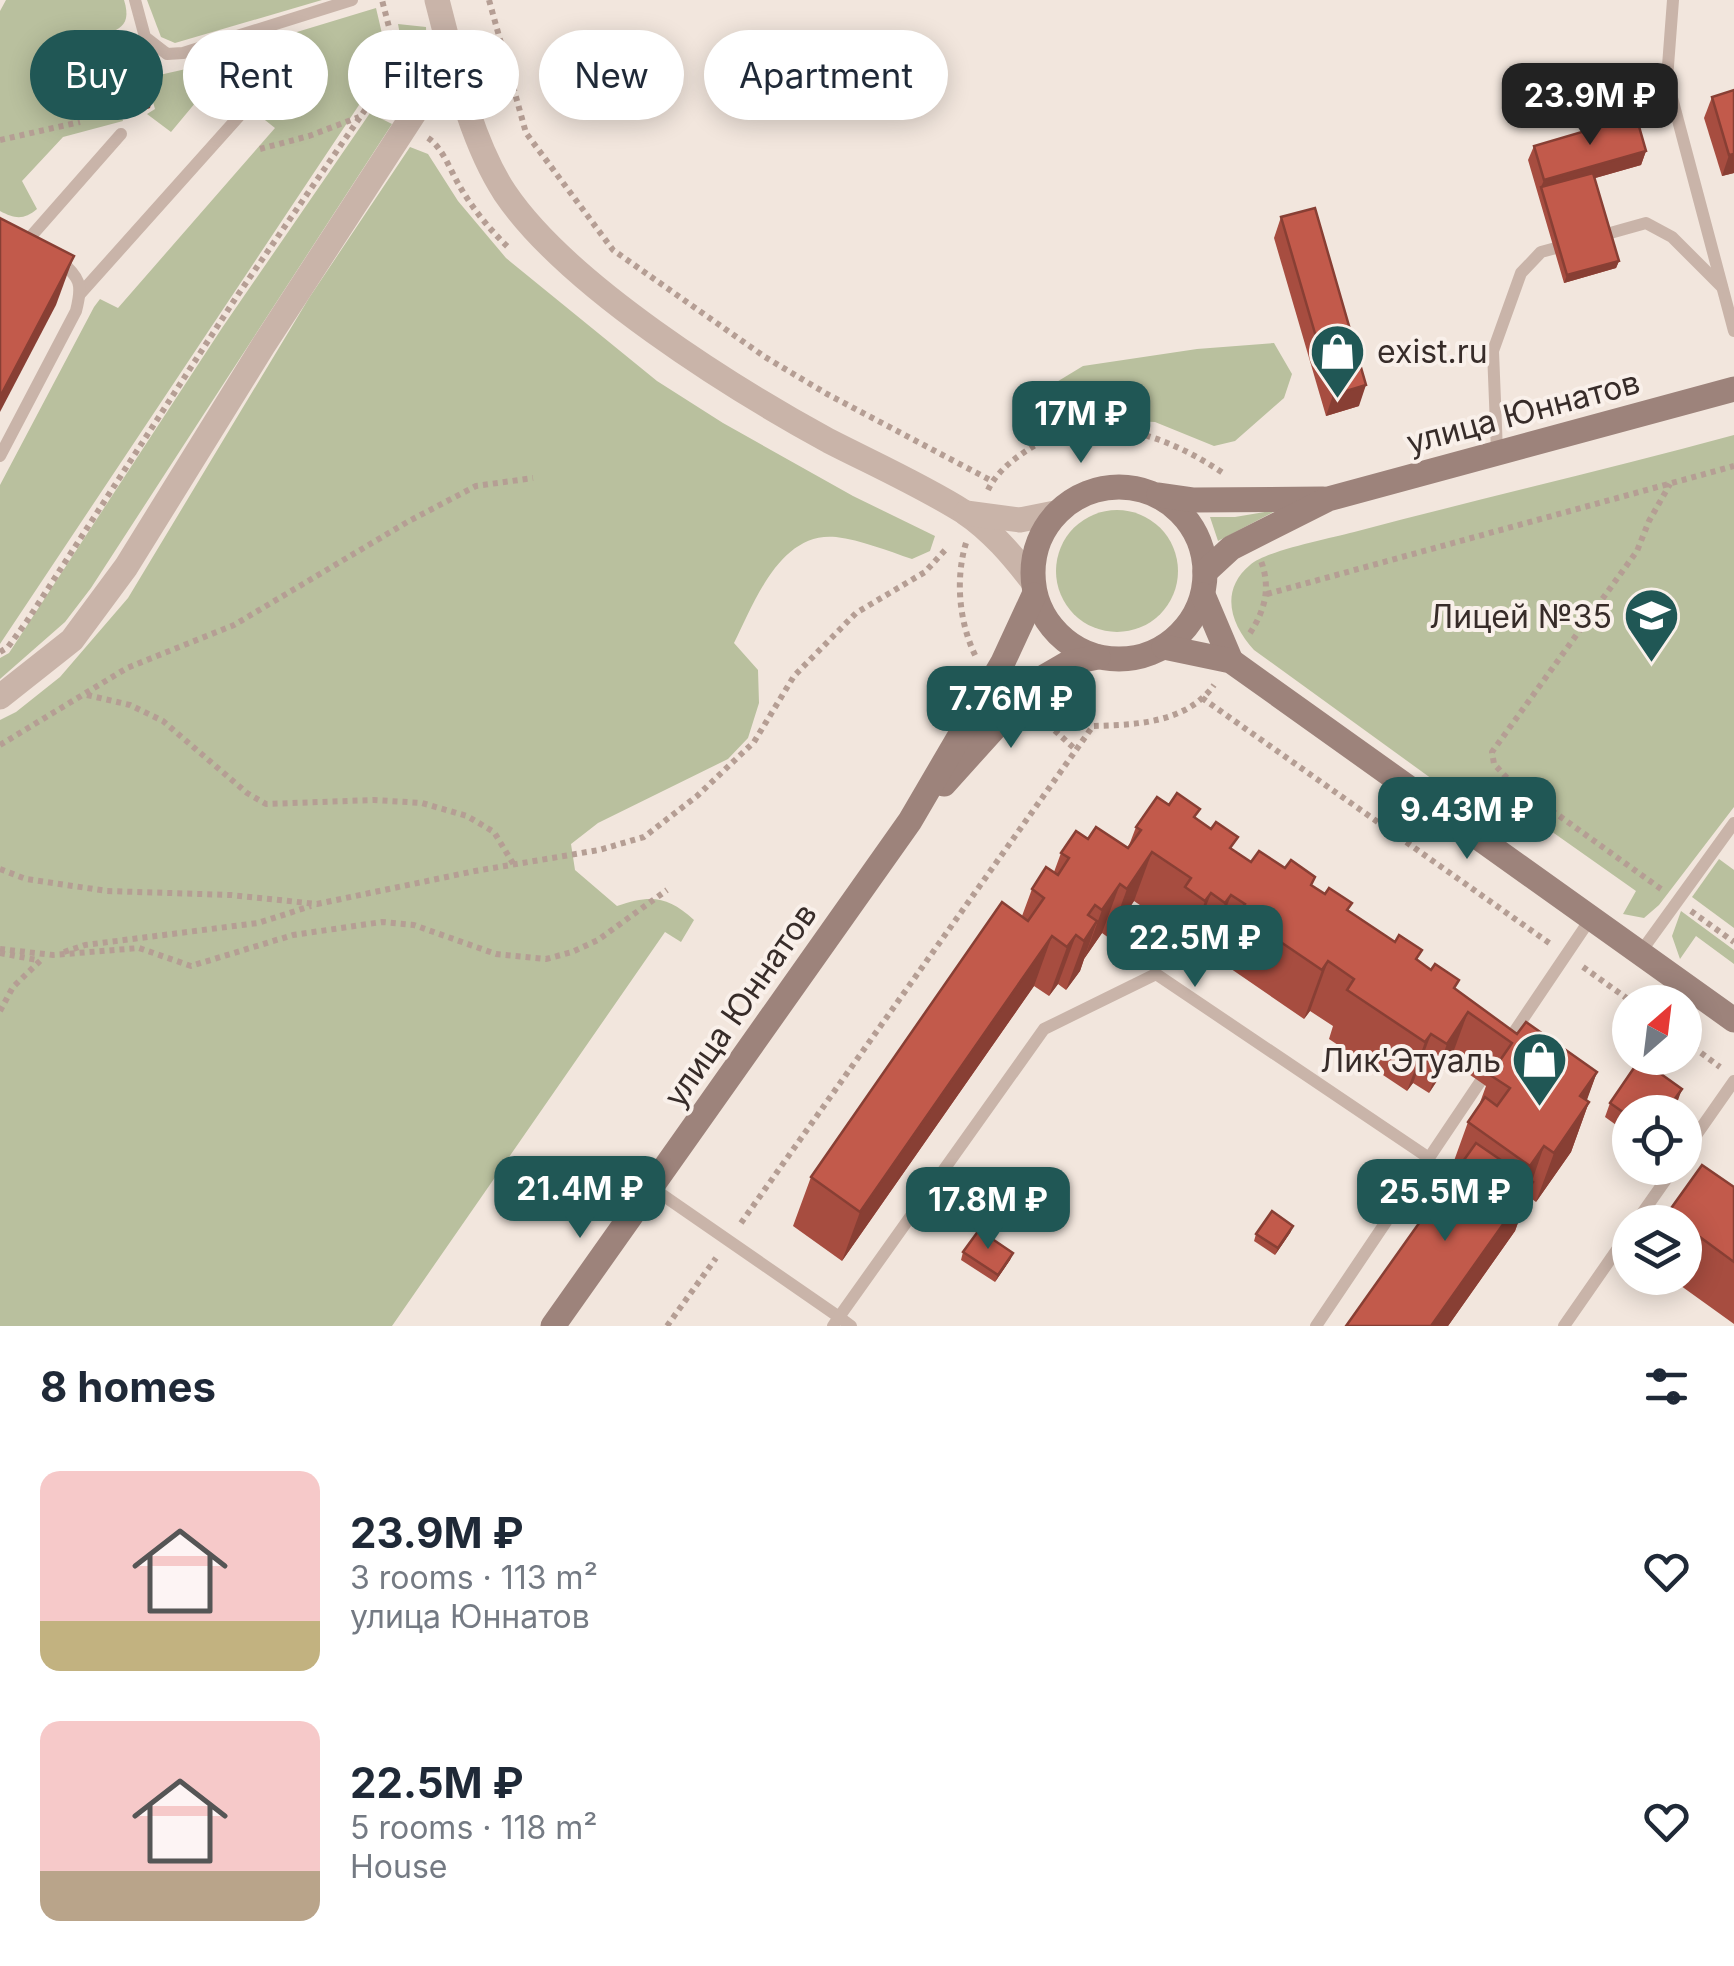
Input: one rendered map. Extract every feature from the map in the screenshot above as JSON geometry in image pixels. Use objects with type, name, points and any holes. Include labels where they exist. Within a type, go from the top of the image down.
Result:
[{"type":"main road","name":"улица Юннатов","points":[[1204,584],[1231,548],[1328,499],[1734,389]]},
{"type":"main road","points":[[1204,584],[1192,621],[1173,642],[1148,656],[1120,660],[1100,657],[1066,642],[1046,621],[1034,588],[1032,566],[1039,538],[1055,513],[1078,496],[1106,487],[1135,488],[1162,498],[1184,516],[1199,539],[1204,584],[1231,660]]},
{"type":"main road","name":"улица Юннатов","points":[[1152,494],[1194,500],[1328,499]]},
{"type":"main road","name":"улица Юннатов","points":[[553,1326],[910,820],[1003,662],[1034,588]]},
{"type":"main road","points":[[1164,647],[1231,660],[1734,1020]]},
{"type":"main road","name":"улица Юннатов","points":[[910,820],[1037,681],[1068,662],[1100,657]]},
{"type":"street","points":[[437,0],[445,30]]},
{"type":"street","points":[[0,698],[72,640],[126,567],[410,120]]},
{"type":"street","points":[[473,120],[505,192],[574,266],[620,305],[792,420],[966,514],[1008,550],[1034,588]]},
{"type":"street","points":[[966,514],[1020,520],[1055,513]]},
{"type":"lane","points":[[135,0],[145,37],[168,54],[183,53],[352,0]]},
{"type":"lane","points":[[1673,0],[1667,79],[1734,332]]},
{"type":"lane","points":[[80,294],[236,120]]},
{"type":"lane","points":[[0,456],[76,311],[80,294],[78,277],[58,259],[19,239],[122,134]]},
{"type":"lane","points":[[1497,452],[1493,350],[1521,274],[1541,252],[1646,223],[1672,236],[1722,287]]},
{"type":"lane","points":[[1640,953],[1734,824]]},
{"type":"lane","points":[[1496,1059],[1592,918]]},
{"type":"lane","points":[[651,1187],[841,1323],[1044,1029],[1156,974],[1429,1158]]},
{"type":"lane","points":[[1702,1127],[1734,1079]]},
{"type":"lane","points":[[1316,1326],[1480,1082]]},
{"type":"lane","points":[[1564,1326],[1612,1257]]},
{"type":"path","points":[[382,0],[390,30]]},
{"type":"path","points":[[490,0],[526,133],[613,250],[765,358],[992,481],[1031,447],[1062,433],[1099,426],[1162,440],[1196,454],[1230,477]]},
{"type":"path","points":[[260,148],[351,120]]},
{"type":"path","points":[[0,652],[26,621],[237,296],[359,120]]},
{"type":"path","points":[[0,140],[80,122]]},
{"type":"path","points":[[1267,594],[1734,466]]},
{"type":"path","points":[[0,745],[126,668],[234,625],[409,520],[476,486],[533,478]]},
{"type":"path","points":[[1670,484],[1637,550],[1492,752],[1494,764],[1508,779],[1734,942]]},
{"type":"path","points":[[0,1011],[13,987],[38,960],[84,945],[258,924],[318,904],[599,850],[644,837],[697,796],[754,742],[794,676],[856,613],[926,572],[948,548]]},
{"type":"path","points":[[668,1326],[1093,726],[1161,720],[1186,709],[1202,698],[1253,628]]},
{"type":"path","points":[[86,694],[130,705],[163,720],[247,794],[266,804],[374,800],[422,803],[467,816],[494,832],[514,865]]},
{"type":"path","points":[[1202,698],[1612,988]]},
{"type":"path","points":[[0,869],[26,879],[107,891],[230,895],[318,904]]},
{"type":"path","points":[[0,951],[52,955],[140,948],[191,966],[293,936],[382,922],[414,925],[496,954],[546,958],[598,940],[666,890]]},
{"type":"path","points":[[0,951],[38,960]]},
{"type":"path","points":[[1702,1054],[1734,1079]]},
{"type":"green space","points":[[6,0],[124,0],[126,10],[123,24],[114,30],[30,30],[30,120],[123,121],[63,137],[22,181],[37,209],[19,217],[0,211],[0,11]]},
{"type":"green space","points":[[147,0],[322,0],[219,30],[183,30],[183,41],[175,43],[163,38],[163,30],[158,30]]},
{"type":"green space","points":[[376,8],[381,30],[348,30],[349,120],[0,644],[0,485],[100,299],[118,308],[275,128],[265,120],[328,120],[328,30],[304,30]]},
{"type":"green space","points":[[398,24],[426,27],[426,30],[399,30]]},
{"type":"green space","points":[[183,70],[183,118],[171,132],[155,120],[163,120],[163,74]]},
{"type":"green space","points":[[365,120],[392,124],[91,588],[65,622],[0,679],[0,658],[9,653],[222,328]]},
{"type":"green space","points":[[410,147],[428,154],[458,201],[506,258],[657,381],[853,496],[935,536],[930,551],[912,559],[836,537],[816,538],[784,557],[760,590],[734,643],[758,670],[759,703],[748,738],[728,759],[598,823],[571,844],[575,870],[617,906],[658,900],[675,906],[694,920],[681,942],[665,932],[392,1326],[0,1326],[0,720],[60,677],[128,598],[309,298]]},
{"type":"green space","points":[[1274,343],[1292,374],[1284,398],[1235,441],[1214,446],[1155,422],[1085,419],[1037,431],[1027,400],[1083,366],[1197,349]]},
{"type":"green space","points":[[1734,435],[1734,807],[1659,905],[1644,918],[1623,914],[1636,891],[1497,793],[1479,813],[1254,650],[1234,619],[1232,597],[1240,575],[1271,554]]},
{"type":"green space","points":[[1117,510],[1140,514],[1160,528],[1174,548],[1178,571],[1174,594],[1160,614],[1140,628],[1117,632],[1094,628],[1074,614],[1060,594],[1056,571],[1060,548],[1074,528],[1094,514]]},
{"type":"green space","points":[[1277,510],[1218,541],[1210,517],[1235,517]]},
{"type":"green space","points":[[1719,859],[1734,870],[1734,928],[1692,897]]},
{"type":"green space","points":[[1681,911],[1734,950],[1734,964],[1696,936],[1680,959],[1672,936]]},
{"type":"building","points":[[1734,90],[1734,154],[1729,155],[1712,97]]},
{"type":"building","points":[[1636,116],[1646,151],[1544,180],[1534,146]]},
{"type":"building","points":[[1593,173],[1619,261],[1567,275],[1541,187]]},
{"type":"building","points":[[1315,208],[1366,385],[1333,395],[1281,217]]},
{"type":"building","points":[[0,218],[74,256],[0,397]]},
{"type":"building","points":[[1177,793],[1200,809],[1194,817],[1211,829],[1216,822],[1238,837],[1230,848],[1251,862],[1259,851],[1285,868],[1291,860],[1315,877],[1311,885],[1325,894],[1329,888],[1352,903],[1347,910],[1395,942],[1399,935],[1422,950],[1416,959],[1431,970],[1435,964],[1459,980],[1454,988],[1517,1034],[1526,1022],[1597,1072],[1580,1096],[1589,1102],[1554,1153],[1544,1146],[1530,1166],[1468,1122],[1485,1097],[1497,1106],[1510,1088],[1490,1075],[1512,1043],[1468,1012],[1447,1044],[1431,1034],[1425,1042],[1347,990],[1354,979],[1328,961],[1322,970],[1238,913],[1245,904],[1231,895],[1225,903],[1211,893],[1205,901],[1185,887],[1191,878],[1152,852],[1127,889],[1120,884],[1102,910],[1095,905],[1088,915],[1097,921],[1084,941],[1076,935],[1067,947],[1052,936],[860,1212],[811,1177],[1002,902],[1028,921],[1044,898],[1032,889],[1046,867],[1058,875],[1069,858],[1061,853],[1076,831],[1088,839],[1096,827],[1128,848],[1141,830],[1136,827],[1157,797],[1169,805]]},
{"type":"building","points":[[1629,1075],[1662,1075],[1682,1089],[1678,1095],[1615,1095]]},
{"type":"building","points":[[1476,1143],[1533,1182],[1431,1326],[1346,1326]]},
{"type":"building","points":[[1702,1165],[1734,1187],[1734,1262],[1702,1238],[1702,1205],[1673,1205],[1688,1185],[1702,1185]]},
{"type":"building","points":[[1272,1211],[1293,1226],[1278,1248],[1256,1234]]},
{"type":"building","points":[[979,1230],[1013,1253],[998,1275],[963,1252]]},
{"type":"place","name":"exist.ru","points":[[1338,400]]},
{"type":"place","name":"Лицей №35","points":[[1651,665]]},
{"type":"place","name":"Лик'Этуаль","points":[[1540,1109]]}]
